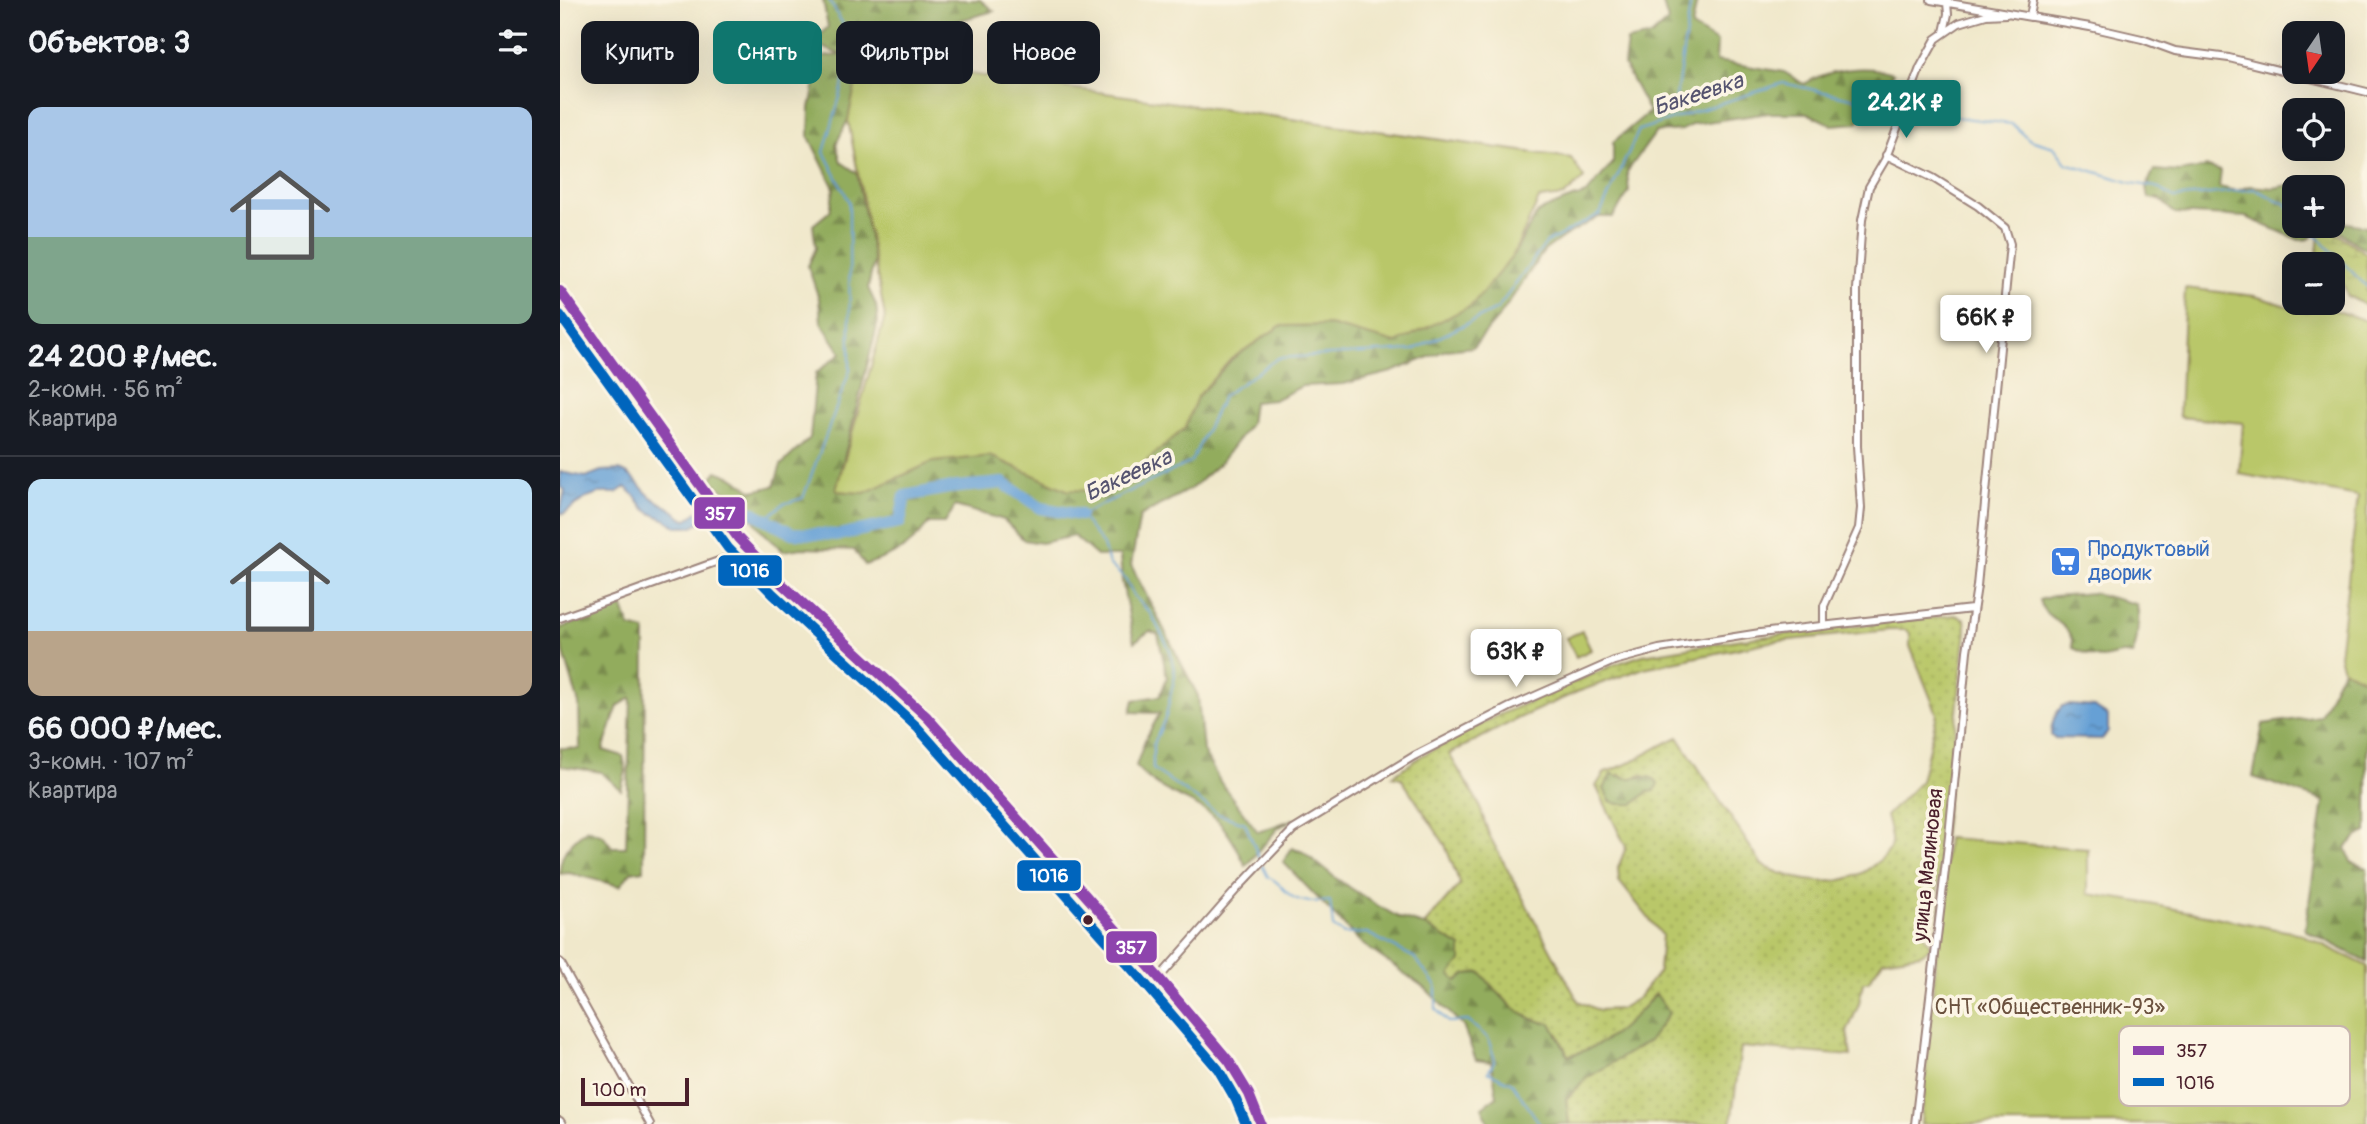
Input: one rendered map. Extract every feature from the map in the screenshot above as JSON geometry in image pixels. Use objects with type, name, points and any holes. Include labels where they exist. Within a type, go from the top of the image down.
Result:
[{"type":"main road","points":[[560,291],[749,550],[782,584],[927,717],[1159,978],[1229,1061],[1249,1094],[1261,1124]]},
{"type":"street","points":[[1931,0],[2090,27],[2142,39],[2175,51],[2230,58],[2367,92]]},
{"type":"street","points":[[2030,17],[2033,0]]},
{"type":"street","points":[[1944,33],[1948,15],[1947,3]]},
{"type":"street","points":[[1824,626],[1824,606],[1859,528],[1861,508],[1857,446],[1857,302],[1862,220],[1869,187],[1886,155],[1920,68],[1936,39],[1972,19],[2006,13]]},
{"type":"street","name":"улица Малиновая","points":[[1886,155],[1933,178],[1978,206],[2005,228],[2010,244],[1978,586],[1972,609],[1950,836],[1915,1124]]},
{"type":"street","points":[[560,618],[749,550]]},
{"type":"street","points":[[1159,978],[1293,830],[1414,756],[1510,707],[1614,661],[1659,649],[1972,609]]},
{"type":"street","points":[[560,962],[650,1124]]},
{"type":"green space","points":[[823,0],[980,0],[994,11],[957,21],[836,21],[836,53],[822,47],[822,33],[828,27]]},
{"type":"green space","points":[[1662,0],[1697,0],[1692,27],[1717,42],[1716,61],[1784,72],[1804,84],[1825,75],[1848,70],[1871,69],[1893,73],[1857,123],[1832,125],[1807,113],[1769,113],[1693,124],[1682,130],[1656,132],[1627,172],[1629,192],[1613,217],[1599,217],[1544,251],[1499,317],[1473,347],[1446,350],[1392,372],[1343,384],[1302,386],[1274,400],[1253,402],[1250,424],[1220,463],[1192,488],[1140,516],[1131,565],[1198,696],[1203,751],[1221,783],[1258,832],[1294,819],[1278,828],[1246,866],[1217,820],[1156,784],[1136,766],[1145,740],[1160,713],[1131,712],[1134,700],[1160,696],[1167,677],[1158,634],[1150,631],[1134,642],[1120,556],[1097,556],[1074,536],[1041,543],[1024,540],[1004,520],[955,506],[945,523],[929,523],[901,550],[865,565],[854,550],[802,548],[783,551],[763,532],[733,494],[719,488],[711,479],[717,471],[753,491],[774,486],[781,465],[810,438],[816,373],[841,353],[821,322],[819,299],[808,266],[816,248],[813,225],[830,211],[834,188],[809,137],[810,108],[815,84],[822,84],[822,57],[836,55],[836,84],[856,84],[848,120],[836,144],[841,162],[857,173],[874,261],[868,288],[876,305],[878,322],[836,490],[864,493],[932,462],[991,456],[1067,490],[1185,428],[1197,397],[1232,359],[1280,326],[1330,325],[1396,343],[1512,257],[1538,212],[1586,194],[1613,163],[1613,142],[1649,112],[1624,65],[1627,41],[1651,36],[1668,21]]},
{"type":"green space","points":[[973,75],[987,77],[987,84],[1040,84],[1571,158],[1584,178],[1564,196],[1539,199],[1512,257],[1471,306],[1396,343],[1330,325],[1280,326],[1231,359],[1197,397],[1185,428],[1111,491],[1067,490],[991,456],[932,462],[864,493],[838,491],[836,490],[885,317],[848,120],[856,84],[973,84]]},
{"type":"green space","points":[[2208,167],[2221,171],[2219,187],[2237,191],[2249,186],[2282,186],[2282,233],[2246,217],[2174,213],[2160,199],[2148,198],[2146,187],[2154,170],[2179,172]]},
{"type":"green space","points":[[2345,223],[2367,226],[2367,249],[2345,236]]},
{"type":"green space","points":[[2319,238],[2343,238],[2367,254],[2367,306],[2348,296],[2345,289],[2345,252],[2317,252]]},
{"type":"green space","points":[[2185,288],[2255,296],[2282,304],[2282,315],[2345,314],[2367,321],[2367,681],[2343,669],[2339,656],[2358,496],[2239,474],[2243,423],[2179,417]]},
{"type":"green space","points":[[2093,593],[2136,604],[2138,630],[2132,655],[2098,658],[2073,648],[2068,632],[2047,613],[2039,600],[2053,596]]},
{"type":"green space","points":[[623,607],[630,627],[645,631],[644,870],[631,872],[620,886],[569,873],[560,874],[564,853],[587,829],[603,835],[612,847],[626,847],[631,698],[618,706],[603,750],[623,756],[626,771],[621,790],[601,772],[560,766],[560,748],[580,749],[579,704],[560,640],[560,628]]},
{"type":"green space","points":[[1955,615],[1965,619],[1966,630],[1936,901],[1920,915],[1919,925],[1931,947],[1921,954],[1883,960],[1868,982],[1863,982],[1859,1004],[1847,1032],[1851,1056],[1741,1047],[1731,1124],[1569,1124],[1566,1099],[1585,1079],[1649,1041],[1655,994],[1624,1029],[1593,1048],[1568,1056],[1558,1034],[1515,1009],[1498,993],[1466,974],[1457,982],[1449,975],[1461,947],[1424,925],[1460,884],[1445,845],[1401,778],[1392,776],[1423,755],[1499,715],[1616,664],[1643,655],[1743,639]],"holes":[[[1907,630],[1910,634],[1910,646],[1937,714],[1921,781],[1886,816],[1891,840],[1885,855],[1863,873],[1835,881],[1805,880],[1762,865],[1678,737],[1633,761],[1605,772],[1596,786],[1626,847],[1618,868],[1619,881],[1662,935],[1659,971],[1638,998],[1620,1009],[1598,1010],[1578,1001],[1489,835],[1478,802],[1449,754],[1577,692],[1644,668],[1770,642]],[[1620,775],[1628,779],[1644,775],[1647,792],[1634,803]]]},
{"type":"green space","points":[[1582,631],[1591,650],[1576,657],[1566,638]]},
{"type":"green space","points":[[2343,669],[2367,681],[2367,832],[2346,847],[2351,862],[2367,868],[2367,962],[2305,930],[2324,801],[2253,777],[2263,724],[2320,716]]},
{"type":"green space","points":[[1611,774],[1627,778],[1648,777],[1658,783],[1655,791],[1647,792],[1634,804],[1618,804],[1610,801],[1604,789]]},
{"type":"green space","name":"СНТ «Общественник-93»","points":[[1947,838],[2088,849],[2088,894],[2301,934],[2367,966],[2367,1124],[1921,1124]]},
{"type":"green space","points":[[1292,848],[1303,852],[1375,904],[1400,918],[1424,925],[1461,947],[1461,961],[1450,975],[1457,981],[1466,974],[1480,972],[1503,998],[1520,1012],[1530,1018],[1551,1023],[1568,1056],[1596,1045],[1617,1032],[1656,994],[1669,1013],[1649,1041],[1585,1079],[1566,1099],[1569,1124],[1489,1124],[1482,1107],[1497,1096],[1491,1062],[1476,1060],[1463,1026],[1425,988],[1361,943],[1283,862]]},
{"type":"water","points":[[619,470],[628,474],[651,497],[682,518],[686,520],[699,511],[702,512],[702,521],[693,527],[677,527],[645,509],[625,487],[616,493],[599,493],[563,514],[560,512],[565,490],[560,487],[560,472],[586,477],[601,471]]},
{"type":"water","points":[[2062,706],[2094,707],[2108,716],[2108,732],[2102,739],[2054,738],[2051,735],[2052,723],[2057,713]]},
{"type":"waterway","points":[[766,519],[783,504],[803,498],[850,370],[849,201],[824,152],[841,93],[852,40],[829,0]]},
{"type":"waterway","points":[[1673,116],[1691,0]]},
{"type":"waterway","name":"Бакеевка","points":[[1260,860],[1245,823],[1218,814],[1153,769],[1153,746],[1166,716],[1175,675],[1170,650],[1151,614],[1134,596],[1126,580],[1109,564],[1103,545],[1080,515],[1191,462],[1223,396],[1278,358],[1413,350],[1497,309],[1546,243],[1600,214],[1639,130],[1783,83],[1901,109]]},
{"type":"waterway","name":"Бакеевка","points":[[1907,111],[2012,124],[2030,140],[2054,147],[2066,163],[2132,183],[2156,187],[2174,198],[2254,189],[2282,202]]},
{"type":"waterway","name":"Бакеевка","points":[[2319,238],[2367,287]]},
{"type":"waterway","points":[[728,499],[792,533],[839,535],[900,522],[905,496],[948,488],[1003,483],[1041,508],[1080,515]]},
{"type":"waterway","points":[[1262,865],[1268,877],[1294,898],[1310,902],[1330,901],[1333,927],[1344,934],[1367,933],[1415,958],[1436,986],[1436,1009],[1448,1022],[1468,1021],[1488,1038],[1495,1060],[1488,1072],[1512,1083],[1540,1124]]},
{"type":"transit line","name":"357","points":[[560,291],[738,538],[782,584],[927,717],[1159,978],[1229,1061],[1249,1094],[1261,1124]]},
{"type":"transit line","name":"1016","points":[[560,315],[728,548],[773,594],[917,727],[1218,1069],[1246,1124]]},
{"type":"place","name":"Продуктовый дворик","points":[[2065,561]]}]
